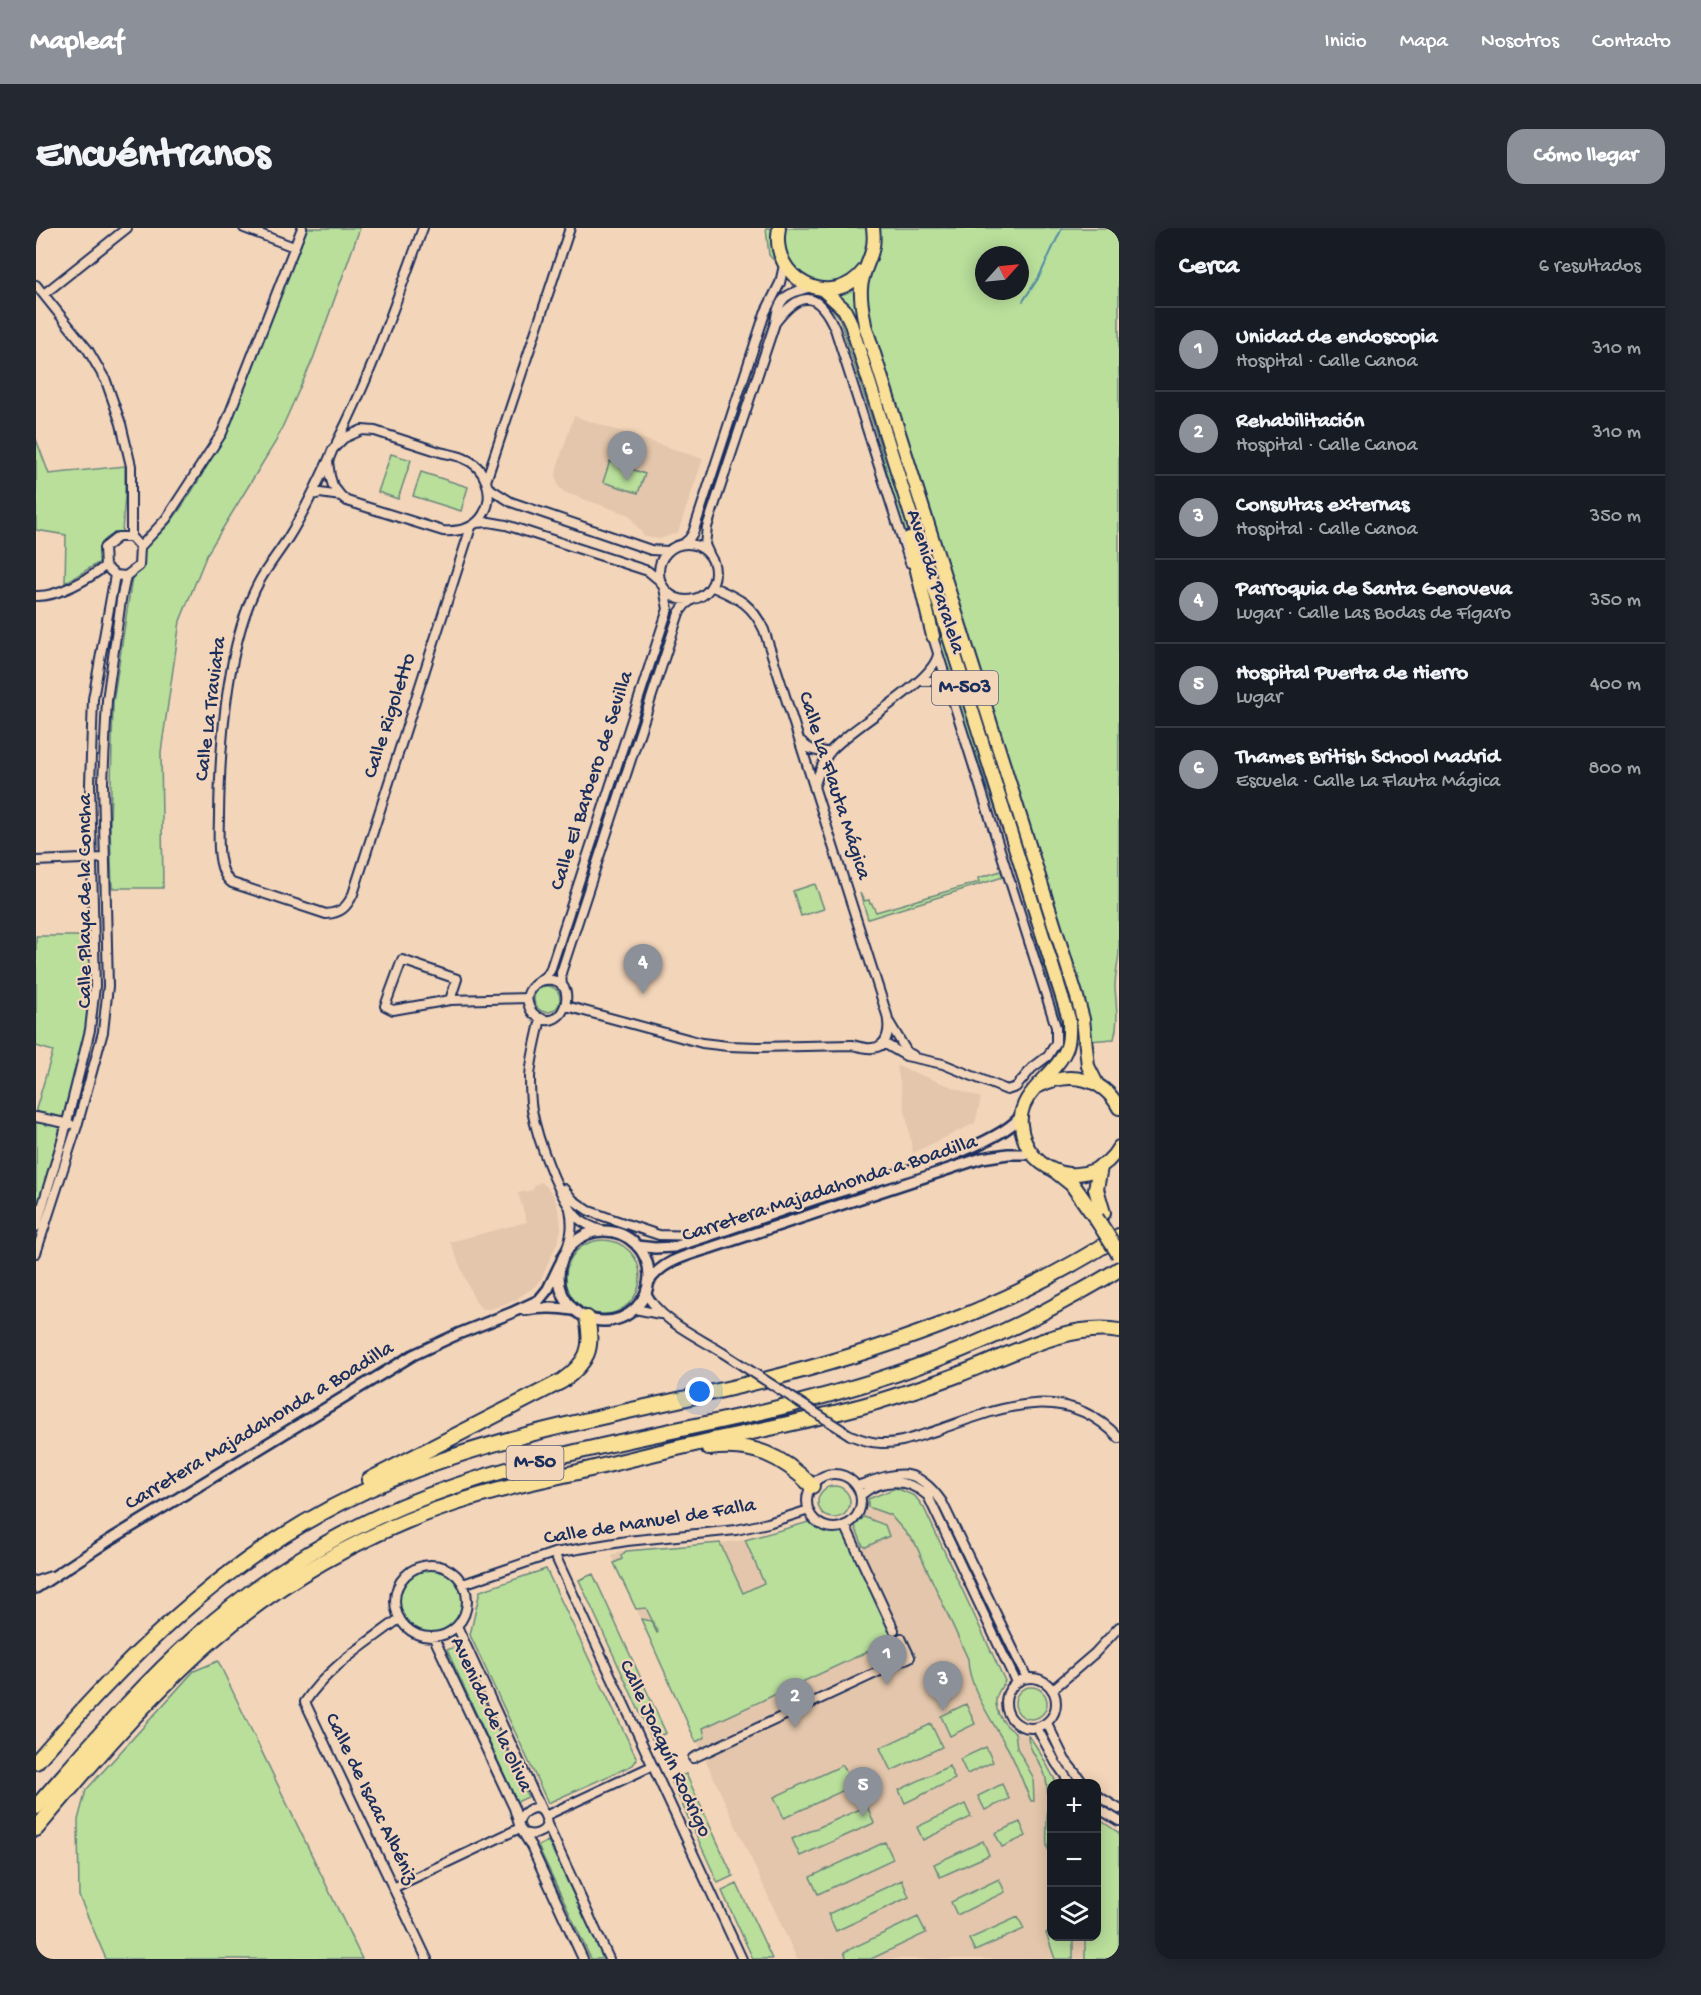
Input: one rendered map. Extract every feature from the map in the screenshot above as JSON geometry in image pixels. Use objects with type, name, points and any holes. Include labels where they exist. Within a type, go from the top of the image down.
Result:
[{"type":"highway","points":[[779,228],[778,252],[784,265]]},
{"type":"highway","name":"M-503","points":[[873,228],[875,240],[873,253],[861,287],[865,325],[1077,997],[1083,1019],[1088,1066],[1097,1084],[1113,1097],[1119,1108]]},
{"type":"highway","points":[[817,288],[836,288],[849,283],[869,264]]},
{"type":"highway","name":"M-503","points":[[784,265],[791,275],[817,288],[844,309],[850,321],[1069,1019],[1066,1048],[1059,1061],[1025,1102],[1020,1117]]},
{"type":"highway","name":"M-503","points":[[876,406],[933,636]]},
{"type":"highway","points":[[1035,1088],[1064,1078],[1079,1078],[1097,1084]]},
{"type":"highway","points":[[1020,1117],[1023,1135],[1033,1154],[1044,1166],[1057,1172],[1072,1184],[1119,1237]]},
{"type":"highway","points":[[1057,1172],[1083,1173],[1100,1167],[1117,1152]]},
{"type":"highway","points":[[1100,1167],[1096,1189],[1100,1215],[1119,1254]]},
{"type":"highway","name":"M-50","points":[[36,1762],[93,1697],[158,1632],[228,1573],[282,1536],[338,1504],[434,1462],[526,1434],[745,1385],[892,1344],[989,1305],[1119,1237]]},
{"type":"highway","name":"M-50","points":[[36,1807],[118,1714],[199,1634],[242,1599],[283,1571],[351,1531],[411,1503],[489,1475],[759,1412],[831,1394],[898,1373],[1012,1328],[1052,1308],[1119,1269]]},
{"type":"highway","points":[[93,1697],[121,1660],[154,1628],[207,1582],[280,1531],[364,1483],[562,1381],[577,1371],[588,1352],[590,1335],[587,1318]]},
{"type":"highway","points":[[37,1828],[129,1722],[209,1643],[247,1612],[290,1582],[367,1539],[406,1521],[494,1492],[874,1403],[1069,1333],[1094,1328],[1119,1331]]},
{"type":"highway","points":[[604,1466],[723,1446],[746,1448],[779,1459],[795,1469],[812,1486]]},
{"type":"street","points":[[44,294],[127,228]]},
{"type":"street","points":[[244,228],[294,247]]},
{"type":"street","points":[[131,537],[118,537],[104,548],[105,566],[115,575],[126,576],[139,566],[140,547],[166,519],[222,433],[302,228]]},
{"type":"street","points":[[333,448],[352,412],[375,357],[423,228]]},
{"type":"street","points":[[487,485],[570,228]]},
{"type":"street","points":[[683,544],[693,533],[765,313],[780,283],[784,265]]},
{"type":"street","points":[[36,285],[88,350],[106,381],[121,424],[131,466],[131,537],[140,547]]},
{"type":"street","points":[[328,461],[333,486],[347,501],[443,531],[455,532],[489,522],[506,525],[648,571],[677,598],[693,599],[706,592],[711,586],[715,571],[705,545],[707,527],[775,323],[776,311],[780,301],[794,292],[817,288]]},
{"type":"street","name":"Avenida Paralela","points":[[775,323],[787,307],[797,301],[809,299],[820,303],[835,329],[1056,1027],[1056,1042],[1048,1056],[1032,1068],[1016,1087],[1007,1090],[943,1064],[917,1058]]},
{"type":"street","points":[[352,412],[354,423],[362,430]]},
{"type":"street","points":[[333,448],[344,438],[362,430],[375,431],[455,457],[462,457],[476,467],[487,485],[511,502],[651,550],[668,551]]},
{"type":"street","name":"Calle La Traviata","points":[[333,448],[312,495],[259,581],[239,632],[230,678],[220,767],[219,841],[224,875],[232,883],[326,914],[338,912]]},
{"type":"street","points":[[476,467],[487,466],[494,458]]},
{"type":"street","name":"Calle Rigoletto","points":[[338,912],[348,904],[353,894],[465,547],[474,525],[487,508],[489,498],[487,485]]},
{"type":"street","points":[[312,495],[328,493],[341,496]]},
{"type":"street","points":[[455,532],[464,539],[465,547]]},
{"type":"street","points":[[662,584],[659,565],[668,551],[675,546],[683,544],[698,546],[710,556]]},
{"type":"street","points":[[36,596],[42,597],[74,586],[105,566]]},
{"type":"street","name":"Calle Playa de la Concha","points":[[36,1227],[67,1124],[90,1030],[95,986],[90,784],[93,699],[115,575]]},
{"type":"street","name":"Calle Playa de la Concha","points":[[36,1253],[77,1126],[104,1032],[108,986],[103,782],[107,700],[126,576]]},
{"type":"street","name":"Calle El Barbero de Sevilla","points":[[540,981],[550,971],[668,609],[662,584]]},
{"type":"street","name":"Calle La Flauta Mágica","points":[[711,586],[741,600],[757,615],[764,630],[888,1021],[907,1052],[917,1058]]},
{"type":"street","name":"Calle El Barbero de Sevilla","points":[[562,986],[561,973],[679,613],[693,599]]},
{"type":"street","points":[[814,787],[820,769],[830,752],[919,681],[935,666],[938,653]]},
{"type":"street","points":[[919,681],[939,681],[950,693]]},
{"type":"street","points":[[798,737],[806,747],[818,752],[830,752]]},
{"type":"street","points":[[36,861],[105,858]]},
{"type":"street","points":[[450,1000],[458,979],[402,960],[385,1006],[393,1010],[450,1000],[527,998]]},
{"type":"street","points":[[552,980],[562,986],[567,996],[566,1006],[559,1016],[541,1018],[531,1011],[527,998],[531,988],[540,981],[552,980]]},
{"type":"street","points":[[566,1006],[702,1042],[728,1046],[852,1045],[871,1048],[887,1045],[906,1056],[917,1058]]},
{"type":"street","points":[[541,1018],[530,1075],[531,1107],[538,1137],[569,1207],[573,1225],[572,1235],[560,1264],[558,1277],[560,1290],[574,1311],[587,1318],[612,1321],[635,1309],[647,1288]]},
{"type":"street","points":[[881,1045],[889,1030],[888,1021]]},
{"type":"street","points":[[36,1117],[77,1126]]},
{"type":"street","name":"Carretera Majadahonda a Boadilla","points":[[637,1246],[674,1247],[970,1148],[1008,1128],[1020,1117]]},
{"type":"street","name":"Carretera Majadahonda a Boadilla","points":[[647,1288],[654,1273],[678,1258],[982,1158],[1008,1154],[1033,1154]]},
{"type":"street","points":[[555,1178],[573,1200],[589,1211],[659,1235],[708,1236]]},
{"type":"street","points":[[569,1207],[579,1219],[589,1226],[616,1233],[628,1238],[637,1246],[646,1263],[650,1302],[665,1316],[850,1435],[865,1441],[892,1443],[914,1438],[1000,1408],[1041,1402],[1060,1404],[1082,1411],[1101,1422],[1119,1438]]},
{"type":"street","points":[[566,1251],[576,1240],[589,1233],[604,1231]]},
{"type":"street","name":"Carretera Majadahonda a Boadilla","points":[[36,1588],[55,1574],[413,1355],[538,1300],[548,1289],[560,1264]]},
{"type":"street","name":"Carretera Majadahonda a Boadilla","points":[[511,1313],[543,1306],[574,1311]]},
{"type":"street","points":[[635,1309],[665,1316]]},
{"type":"street","points":[[834,1474],[851,1480],[857,1486],[861,1495],[860,1510],[847,1524],[829,1527],[813,1518],[809,1510],[809,1493],[818,1479],[834,1474]]},
{"type":"street","points":[[857,1486],[879,1477],[903,1474],[923,1481],[934,1491],[942,1502],[1026,1678]]},
{"type":"street","points":[[861,1495],[882,1483],[905,1482],[928,1496],[1016,1682]]},
{"type":"street","name":"Calle de Manuel de Falla","points":[[463,1584],[554,1553],[627,1541],[736,1530],[809,1510]]},
{"type":"street","points":[[847,1524],[895,1629]]},
{"type":"street","name":"Calle Joaquín Rodrigo","points":[[554,1553],[742,1959]]},
{"type":"street","points":[[399,1619],[394,1597],[404,1576],[424,1565],[447,1568],[463,1584],[467,1595],[467,1606],[464,1617],[457,1626],[450,1632],[434,1638]]},
{"type":"street","points":[[36,1581],[55,1574]]},
{"type":"street","name":"Avenida de la Oliva","points":[[399,1619],[414,1634],[434,1638],[584,1959]]},
{"type":"street","name":"Calle de Isaac Albéniz","points":[[399,1619],[345,1659],[313,1690],[305,1702],[427,1959]]},
{"type":"street","name":"Avenida de la Oliva","points":[[457,1626],[609,1959]]},
{"type":"street","points":[[1052,1690],[1095,1653],[1119,1627]]},
{"type":"street","points":[[692,1756],[910,1657],[900,1639]]},
{"type":"street","points":[[1026,1678],[1041,1680],[1052,1690],[1056,1704],[1052,1718],[1037,1728],[1022,1727],[1010,1717],[1005,1702],[1007,1694],[1016,1682],[1026,1678]]},
{"type":"street","points":[[1047,1723],[1065,1760],[1080,1779]]},
{"type":"street","points":[[1037,1728],[1052,1757],[1067,1779]]},
{"type":"street","points":[[544,1816],[652,1767]]},
{"type":"street","points":[[1101,1798],[1119,1809]]},
{"type":"street","points":[[535,1808],[544,1816],[544,1829],[539,1834],[531,1836],[521,1827],[521,1814],[527,1809],[535,1808]]},
{"type":"street","points":[[1101,1810],[1119,1821]]},
{"type":"street","points":[[393,1888],[521,1827]]},
{"type":"shaded area","points":[[574,416],[703,459],[678,532],[660,539],[644,536],[629,515],[564,492],[558,486],[557,468]]},
{"type":"shaded area","points":[[897,1066],[981,1098],[975,1123],[913,1153]]},
{"type":"shaded area","points":[[541,1182],[554,1196],[561,1229],[541,1279],[534,1287],[515,1300],[491,1309],[482,1309],[475,1301],[450,1242],[527,1222],[518,1193],[533,1190],[535,1185]]},
{"type":"shaded area","points":[[896,1488],[915,1496],[924,1508],[1005,1681],[996,1699],[1000,1717],[1012,1731],[1031,1737],[1055,1779],[1047,1779],[1047,1941],[1101,1941],[1101,1821],[1119,1833],[1119,1959],[797,1959],[612,1556],[620,1551],[691,1547],[745,1540],[809,1522],[823,1531],[842,1533],[855,1526],[864,1517],[868,1499]]},
{"type":"green space","points":[[304,228],[360,228],[313,359],[276,441],[207,554],[180,621],[161,752],[163,888],[112,888],[110,827],[113,703],[132,578],[143,568],[144,549],[173,519],[195,486],[233,415],[249,378]]},
{"type":"green space","points":[[766,228],[1119,228],[1119,953],[1115,983],[1117,1020],[1114,1039],[1062,1043],[1062,1028],[1056,1002],[1043,966],[1012,857],[956,697],[839,317],[823,298],[795,284],[769,255]]},
{"type":"green space","points":[[36,439],[49,474],[125,466],[122,532],[106,539],[100,550],[100,562],[65,583],[66,535],[36,530]]},
{"type":"green space","points":[[391,454],[411,460],[398,499],[378,492]]},
{"type":"green space","points":[[610,461],[645,474],[638,493],[603,482]]},
{"type":"green space","points":[[421,472],[468,487],[461,511],[413,496]]},
{"type":"green space","points":[[1001,871],[1003,877],[868,919],[860,893],[864,901],[869,900],[876,912],[979,882],[978,878]]},
{"type":"green space","points":[[815,884],[824,909],[801,916],[793,891]]},
{"type":"green space","points":[[36,936],[90,936],[92,991],[86,1030],[36,1218],[36,1109],[53,1051],[36,1046]]},
{"type":"green space","points":[[547,986],[556,990],[560,999],[556,1008],[547,1012],[538,1008],[534,999],[538,990]]},
{"type":"green space","points":[[596,1240],[610,1240],[624,1246],[634,1256],[640,1270],[640,1284],[634,1298],[624,1308],[610,1314],[596,1314],[582,1308],[572,1298],[566,1284],[566,1270],[572,1256],[582,1246]]},
{"type":"green space","points":[[834,1486],[845,1491],[850,1502],[845,1513],[834,1518],[823,1513],[818,1502],[823,1491]]},
{"type":"green space","points":[[896,1488],[915,1496],[924,1508],[1005,1681],[997,1697],[997,1709],[1004,1722],[1015,1732],[1017,1748],[1033,1777],[1034,1801],[1031,1801],[1012,1756],[976,1691],[968,1659],[915,1543],[890,1515],[868,1507],[868,1499]]},
{"type":"green space","points":[[864,1517],[885,1525],[889,1536],[866,1547],[863,1546],[855,1526]]},
{"type":"green space","points":[[809,1522],[828,1533],[845,1531],[895,1639],[703,1728],[705,1737],[696,1742],[641,1619],[651,1621],[658,1632],[646,1608],[636,1609],[614,1563],[622,1559],[621,1556],[626,1551],[720,1543],[743,1593],[764,1583],[745,1540]]},
{"type":"green space","points":[[546,1569],[637,1759],[633,1765],[548,1803],[470,1635],[480,1591]]},
{"type":"green space","points":[[431,1570],[443,1572],[453,1579],[460,1589],[462,1601],[460,1613],[453,1623],[443,1630],[431,1632],[419,1630],[409,1623],[402,1613],[400,1601],[402,1589],[409,1579],[419,1572]]},
{"type":"green space","points":[[593,1574],[666,1733],[652,1739],[579,1580]]},
{"type":"green space","points":[[458,1645],[528,1797],[517,1802],[447,1650]]},
{"type":"green space","points":[[218,1661],[362,1959],[106,1959],[79,1896],[78,1820],[86,1790],[194,1671]]},
{"type":"green space","points":[[1031,1687],[1042,1692],[1047,1703],[1042,1714],[1031,1719],[1020,1714],[1015,1703],[1020,1692]]},
{"type":"green space","points":[[966,1704],[975,1724],[950,1736],[941,1716]]},
{"type":"green space","points":[[931,1724],[942,1747],[891,1771],[880,1748]]},
{"type":"green space","points":[[1028,1736],[1039,1750],[1055,1779],[1047,1779],[1047,1784],[1043,1770]]},
{"type":"green space","points":[[986,1747],[993,1762],[967,1774],[960,1759]]},
{"type":"green space","points":[[843,1765],[853,1786],[784,1818],[774,1797]]},
{"type":"green space","points":[[949,1766],[955,1779],[905,1803],[899,1790]]},
{"type":"green space","points":[[686,1774],[733,1876],[718,1883],[671,1780]]},
{"type":"green space","points":[[1002,1784],[1009,1799],[985,1810],[978,1796]]},
{"type":"green space","points":[[965,1804],[971,1817],[923,1840],[917,1827]]},
{"type":"green space","points":[[867,1806],[874,1823],[800,1856],[792,1839]]},
{"type":"green space","points":[[1101,1821],[1119,1833],[1119,1959],[1085,1959],[1085,1941],[1101,1941]]},
{"type":"green space","points":[[1020,1822],[1026,1836],[1002,1847],[995,1833]]},
{"type":"green space","points":[[548,1841],[604,1959],[591,1959],[538,1846]]},
{"type":"green space","points":[[983,1841],[989,1855],[940,1877],[934,1864]]},
{"type":"green space","points":[[885,1842],[893,1859],[818,1894],[810,1877]]},
{"type":"green space","points":[[999,1879],[1005,1892],[957,1915],[951,1902]]},
{"type":"green space","points":[[902,1880],[909,1897],[836,1931],[828,1914]]},
{"type":"green space","points":[[737,1884],[772,1959],[753,1959],[722,1891]]},
{"type":"green space","points":[[918,1917],[926,1933],[871,1959],[847,1959],[844,1952]]},
{"type":"green space","points":[[1018,1917],[1024,1929],[975,1951],[969,1939]]},
{"type":"green space","points":[[1049,1941],[1073,1941],[1073,1959],[1055,1959]]},
{"type":"waterway","points":[[1023,301],[1039,277],[1062,228]]},
{"type":"place","name":"Thames British School Madrid","points":[[627,481]]},
{"type":"place","name":"Parroquia de Santa Genoveva","points":[[643,994]]},
{"type":"place","name":"Unidad de endoscopia","points":[[887,1685]]},
{"type":"place","name":"Consultas externas","points":[[943,1711]]},
{"type":"place","name":"Rehabilitación","points":[[795,1728]]},
{"type":"place","name":"Hospital Puerta de Hierro","points":[[863,1817]]}]
